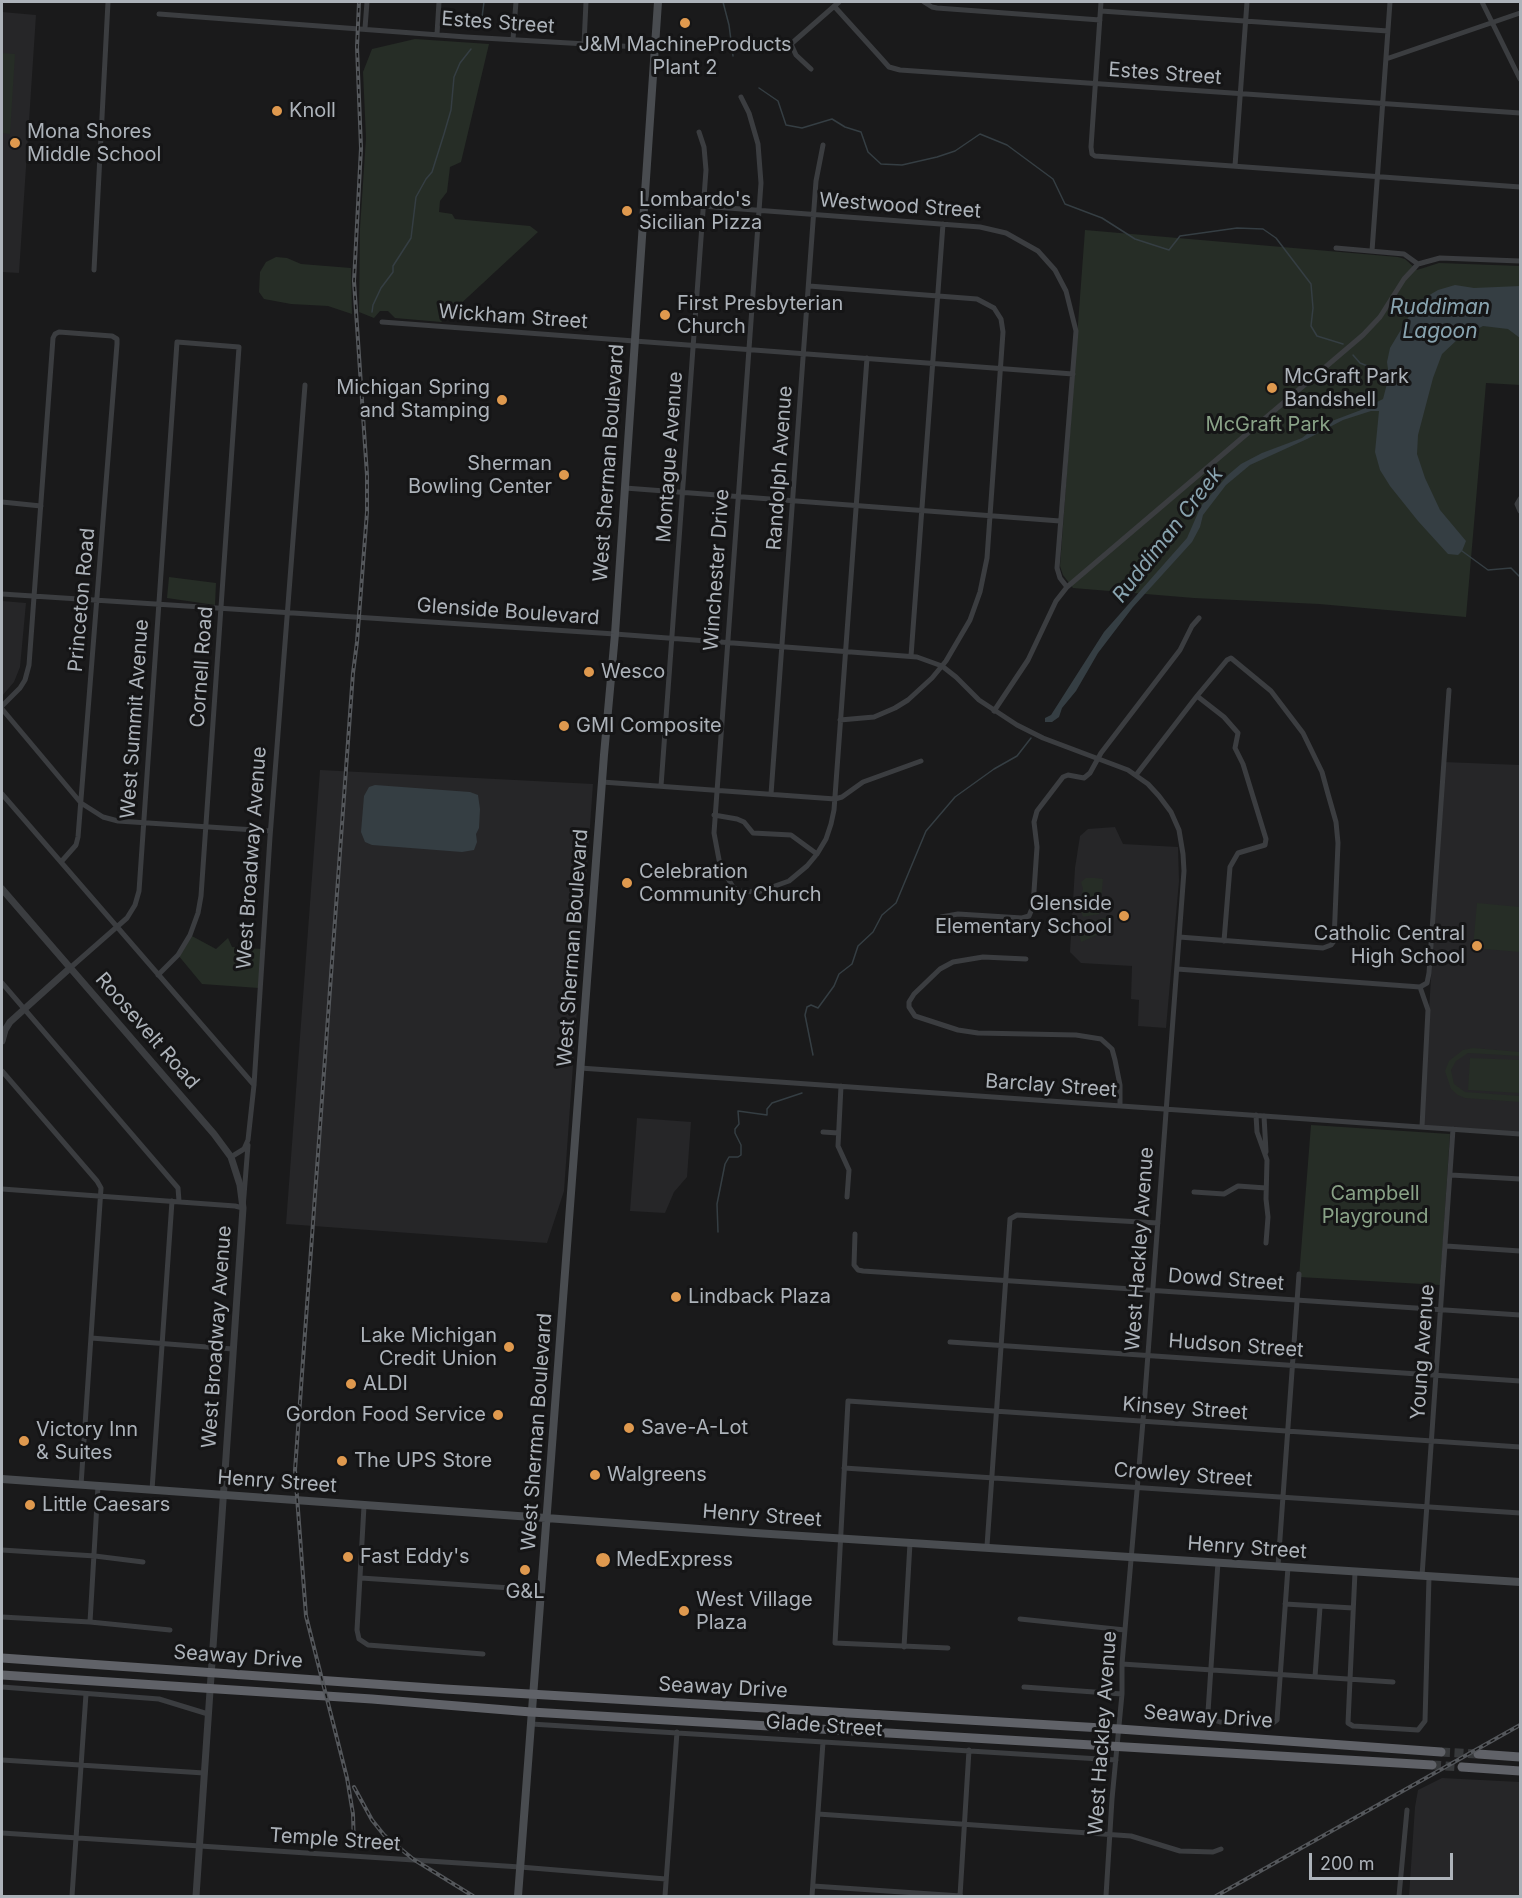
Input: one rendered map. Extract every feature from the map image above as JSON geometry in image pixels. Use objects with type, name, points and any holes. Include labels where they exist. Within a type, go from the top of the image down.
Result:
[{"type":"highway","name":"Seaway Drive","points":[[2,1658],[635,1701],[1119,1729],[1442,1752]]},
{"type":"highway","points":[[2,1673],[68,1675],[72,1670],[70,1663]]},
{"type":"highway","name":"Seaway Drive","points":[[2,1673],[535,1712],[1432,1765]]},
{"type":"highway","points":[[433,1704],[427,1699],[429,1693],[512,1697],[521,1693]]},
{"type":"highway","points":[[535,1712],[550,1708],[636,1713],[639,1712],[641,1706],[635,1701]]},
{"type":"highway","points":[[1025,1741],[1018,1735],[1027,1729],[1093,1732],[1107,1729]]},
{"type":"highway","points":[[1128,1747],[1135,1744],[1217,1749],[1224,1745],[1221,1737]]},
{"type":"highway","points":[[1478,1754],[1521,1757]]},
{"type":"highway","points":[[1462,1767],[1521,1771]]},
{"type":"main road","name":"West Sherman Boulevard","points":[[518,1896],[531,1724],[535,1712],[533,1694],[615,634],[658,2]]},
{"type":"main road","name":"Henry Street","points":[[2,1479],[364,1506],[1521,1582]]},
{"type":"street","points":[[94,270],[108,2]]},
{"type":"street","points":[[365,28],[367,2]]},
{"type":"street","points":[[437,34],[439,2]]},
{"type":"street","points":[[513,39],[516,2]]},
{"type":"street","points":[[584,44],[586,2]]},
{"type":"street","points":[[924,2],[937,8],[1100,20]]},
{"type":"street","points":[[1101,2],[1090,147],[1092,154],[1096,156],[1521,187]]},
{"type":"street","points":[[1235,166],[1247,2]]},
{"type":"street","points":[[1372,251],[1390,2]]},
{"type":"street","points":[[1482,2],[1521,79]]},
{"type":"street","points":[[811,69],[796,55],[791,44],[836,4]]},
{"type":"street","name":"Estes Street","points":[[836,4],[881,58],[894,69],[1095,85],[1521,113]]},
{"type":"street","points":[[1101,11],[1388,31]]},
{"type":"street","points":[[1386,59],[1521,13]]},
{"type":"street","name":"Estes Street","points":[[159,14],[655,48]]},
{"type":"street","name":"Winchester Drive","points":[[741,97],[749,113],[760,153],[761,173],[714,815],[717,854],[728,880],[738,891],[758,892],[783,884],[807,866],[817,854],[826,839],[831,824],[835,799],[867,358]]},
{"type":"street","name":"Montague Avenue","points":[[661,786],[704,207],[705,158],[699,132]]},
{"type":"street","name":"Randolph Avenue","points":[[771,794],[817,168],[823,145]]},
{"type":"street","name":"Westwood Street","points":[[675,204],[993,229],[1029,245],[1055,270],[1066,291],[1076,332],[1057,568],[1060,578],[1067,587]]},
{"type":"street","points":[[911,656],[943,224]]},
{"type":"street","points":[[1336,248],[1407,255],[1418,264]]},
{"type":"street","points":[[994,711],[1028,660],[1056,601],[1067,587],[1363,335],[1380,317],[1404,279],[1418,264],[1440,258],[1521,261]]},
{"type":"street","points":[[809,286],[977,299],[994,308],[1003,325],[986,564],[980,592],[965,630],[942,666],[922,687],[895,708],[874,717],[840,720]]},
{"type":"street","name":"Wickham Street","points":[[382,322],[1073,374]]},
{"type":"street","name":"Princeton Road","points":[[41,506],[53,338],[59,332],[112,336],[117,339],[117,344],[81,803],[76,845],[61,862]]},
{"type":"street","name":"Cornell Road","points":[[158,975],[178,955],[194,927],[201,896],[239,347],[177,342]]},
{"type":"street","name":"West Summit Avenue","points":[[2,1041],[10,1022],[23,1008],[127,918],[135,905],[139,891],[177,342]]},
{"type":"street","name":"West Broadway Avenue","points":[[195,1896],[222,1494],[254,1085],[270,831],[305,385]]},
{"type":"street","points":[[625,488],[1060,521]]},
{"type":"street","points":[[1519,501],[1521,512]]},
{"type":"street","points":[[2,502],[41,506],[27,674],[20,688],[2,707],[81,803],[103,817],[118,821],[270,831]]},
{"type":"street","name":"Glenside Boulevard","points":[[2,594],[782,645],[911,656],[925,658],[942,666],[994,711]]},
{"type":"street","points":[[941,917],[958,914],[1022,918],[1029,916],[1033,906],[1037,847],[1034,822],[1036,811],[1063,777],[1068,775],[1084,778],[1090,772],[1097,758],[1180,650],[1192,626],[1199,618]]},
{"type":"street","points":[[1136,775],[1197,696],[1231,658],[1276,697],[1303,733],[1322,772],[1336,822],[1338,843],[1334,941],[1327,947],[1179,937]]},
{"type":"street","points":[[1177,969],[1420,987],[1427,983],[1449,690]]},
{"type":"street","points":[[1197,696],[1224,717],[1238,733],[1234,748],[1244,764],[1266,838],[1265,845],[1238,853],[1230,867],[1224,941]]},
{"type":"street","name":"West Hackley Avenue","points":[[994,711],[1036,735],[1119,766],[1136,775],[1148,784],[1164,802],[1174,819],[1182,842],[1184,871],[1177,969],[1106,1896]]},
{"type":"street","points":[[602,782],[835,799],[842,797],[863,782],[921,761]]},
{"type":"street","points":[[2,794],[254,1085]]},
{"type":"street","points":[[714,815],[744,822],[753,833],[791,835],[817,854]]},
{"type":"street","name":"Roosevelt Road","points":[[2,889],[214,1134],[231,1157],[237,1172],[243,1208]]},
{"type":"street","points":[[1026,959],[983,957],[953,962],[940,969],[914,994],[909,1002],[911,1012],[915,1016],[944,1027],[978,1033],[1076,1035],[1101,1039],[1112,1049],[1120,1085],[1120,1106]]},
{"type":"street","points":[[2,983],[178,1188],[179,1202]]},
{"type":"street","points":[[1420,987],[1428,1010],[1422,1127]]},
{"type":"street","name":"Barclay Street","points":[[580,1068],[1521,1134]]},
{"type":"street","points":[[2,1071],[97,1181],[100,1188],[81,1485]]},
{"type":"street","points":[[841,1086],[838,1133],[840,1153],[849,1170],[847,1197]]},
{"type":"street","points":[[1256,1115],[1257,1132],[1266,1154]]},
{"type":"street","points":[[1264,1116],[1268,1217],[1266,1243]]},
{"type":"street","name":"Young Avenue","points":[[1349,1679],[1348,1723],[1353,1726],[1418,1730],[1422,1727],[1425,1721],[1427,1508],[1454,1129]]},
{"type":"street","points":[[823,1132],[838,1133]]},
{"type":"street","points":[[231,1157],[244,1149],[248,1140]]},
{"type":"street","points":[[1451,1175],[1521,1179]]},
{"type":"street","points":[[1194,1192],[1224,1194],[1238,1186],[1266,1188]]},
{"type":"street","points":[[2,1189],[243,1208]]},
{"type":"street","points":[[152,1490],[172,1201]]},
{"type":"street","points":[[987,1546],[1010,1219],[1017,1215],[1158,1224]]},
{"type":"street","name":"Dowd Street","points":[[855,1234],[854,1265],[858,1270],[1521,1315]]},
{"type":"street","points":[[1446,1246],[1521,1251]]},
{"type":"street","points":[[1278,1566],[1299,1274]]},
{"type":"street","points":[[91,1338],[233,1349]]},
{"type":"street","name":"Hudson Street","points":[[950,1342],[1521,1381]]},
{"type":"street","name":"Kinsey Street","points":[[844,1468],[848,1401],[1521,1447]]},
{"type":"street","points":[[844,1468],[835,1643],[948,1648]]},
{"type":"street","name":"Crowley Street","points":[[844,1468],[1521,1514]]},
{"type":"street","points":[[90,1622],[98,1486]]},
{"type":"street","points":[[364,1506],[357,1630],[359,1639],[368,1645],[483,1654]]},
{"type":"street","points":[[904,1647],[910,1543]]},
{"type":"street","points":[[2,1550],[95,1556],[143,1562]]},
{"type":"street","points":[[1218,1562],[1208,1712],[1211,1719],[1220,1722],[1269,1726],[1274,1724],[1277,1718],[1288,1567]]},
{"type":"street","points":[[1349,1679],[1355,1572]]},
{"type":"street","points":[[361,1578],[541,1590]]},
{"type":"street","points":[[1285,1604],[1353,1608]]},
{"type":"street","points":[[1315,1677],[1320,1607]]},
{"type":"street","points":[[2,1617],[90,1622],[170,1630]]},
{"type":"street","points":[[1020,1619],[1125,1630]]},
{"type":"street","points":[[1122,1664],[1393,1682]]},
{"type":"street","points":[[1024,1686],[1122,1694]]},
{"type":"street","points":[[2,1687],[159,1699],[208,1714]]},
{"type":"street","points":[[72,1896],[86,1694]]},
{"type":"street","name":"Glade Street","points":[[531,1724],[1116,1760]]},
{"type":"street","points":[[665,1896],[677,1732]]},
{"type":"street","points":[[812,1896],[823,1742]]},
{"type":"street","points":[[813,1886],[960,1896],[969,1750]]},
{"type":"street","points":[[2,1760],[204,1773]]},
{"type":"street","points":[[1399,1896],[1407,1810]]},
{"type":"street","points":[[818,1814],[1140,1837],[1180,1851],[1213,1852],[1221,1849]]},
{"type":"street","name":"Temple Street","points":[[2,1833],[520,1867],[666,1880]]},
{"type":"shaded area","name":"Mona Shores Middle School","points":[[2,12],[36,15],[19,273],[2,272]]},
{"type":"shaded area","points":[[2,601],[26,603],[20,667],[14,682],[2,696]]},
{"type":"shaded area","name":"Catholic Central High School","points":[[1444,762],[1520,765],[1520,1134],[1422,1127]]},
{"type":"shaded area","points":[[320,770],[593,784],[564,1191],[547,1243],[286,1224]]},
{"type":"shaded area","name":"Glenside Elementary School","points":[[1115,827],[1123,844],[1178,847],[1179,881],[1166,1028],[1138,1026],[1139,1000],[1131,999],[1132,966],[1081,963],[1070,952],[1075,868],[1080,836],[1088,829]]},
{"type":"shaded area","points":[[637,1118],[691,1122],[687,1177],[674,1192],[665,1213],[630,1211]]},
{"type":"shaded area","points":[[1442,1778],[1520,1782],[1520,1896],[1409,1896],[1418,1790]]},
{"type":"green space","points":[[415,39],[489,44],[461,162],[450,167],[447,192],[440,201],[439,212],[452,214],[455,219],[530,226],[538,232],[441,322],[395,318],[388,311],[380,311],[374,318],[359,312],[360,228],[366,138],[363,72],[372,49]]},
{"type":"green space","points":[[2,53],[15,54],[10,134],[2,133]]},
{"type":"green space","name":"McGraft Park","points":[[1085,230],[1398,257],[1405,259],[1417,270],[1439,263],[1520,266],[1520,385],[1486,383],[1466,617],[1319,604],[1194,598],[1073,588],[1063,575],[1060,566]]},
{"type":"green space","points":[[276,257],[287,258],[301,264],[351,268],[352,314],[328,306],[291,304],[264,299],[259,292],[260,272],[266,262]]},
{"type":"green space","points":[[169,577],[216,583],[215,605],[167,598]]},
{"type":"green space","points":[[1086,878],[1103,879],[1099,914],[1083,917],[1079,905],[1083,889],[1081,882]]},
{"type":"green space","points":[[1477,903],[1520,907],[1520,952],[1473,948]]},
{"type":"green space","points":[[1112,916],[1112,926],[1109,930],[1081,942],[1077,925]]},
{"type":"green space","points":[[190,935],[216,949],[228,938],[232,947],[262,949],[259,988],[202,984],[178,955]]},
{"type":"green space","points":[[1473,1048],[1520,1052],[1520,1056],[1468,1053],[1456,1061],[1451,1070],[1454,1084],[1465,1092],[1520,1096],[1520,1102],[1465,1098],[1451,1089],[1445,1071],[1449,1061],[1463,1050]]},
{"type":"green space","points":[[1470,1058],[1520,1060],[1520,1093],[1468,1090]]},
{"type":"green space","name":"Campbell Playground","points":[[1311,1125],[1450,1134],[1440,1285],[1299,1277]]},
{"type":"water","name":"Ruddiman Lagoon","points":[[1455,285],[1474,288],[1520,286],[1520,338],[1508,329],[1483,326],[1458,339],[1442,354],[1433,378],[1418,435],[1417,454],[1425,478],[1440,510],[1466,541],[1462,551],[1458,555],[1448,554],[1418,521],[1380,470],[1375,452],[1379,411],[1371,411],[1343,420],[1250,465],[1226,485],[1203,515],[1192,542],[1133,607],[1098,653],[1076,691],[1062,708],[1059,717],[1052,722],[1045,722],[1045,718],[1051,715],[1104,632],[1187,538],[1201,506],[1228,475],[1241,464],[1262,453],[1302,438],[1316,427],[1383,399],[1389,376],[1387,362],[1390,348],[1411,313],[1421,300],[1438,290]]},
{"type":"water","points":[[375,785],[470,792],[478,795],[479,828],[474,850],[462,852],[372,845],[365,842],[361,832],[364,796],[369,787]]},
{"type":"waterway","points":[[481,25],[484,2]]},
{"type":"waterway","points":[[723,2],[733,56]]},
{"type":"waterway","points":[[372,312],[381,288],[393,272],[393,266],[411,238],[416,197],[432,172],[451,110],[454,77],[460,63],[471,49]]},
{"type":"waterway","points":[[759,88],[778,101],[786,125],[802,128],[832,119],[845,127],[861,132],[868,152],[881,164],[902,165],[937,157],[955,151],[980,134],[1007,145],[1053,179],[1065,204],[1102,218],[1135,239],[1169,250],[1180,236],[1237,228],[1263,229],[1276,238],[1311,284],[1313,308],[1311,326],[1317,336],[1343,344]]},
{"type":"waterway","points":[[1353,355],[1360,363],[1370,367],[1378,381],[1387,383]]},
{"type":"waterway","points":[[1462,551],[1488,570],[1511,568],[1520,577]]},
{"type":"waterway","name":"Ruddiman Creek","points":[[813,1055],[805,1015],[807,1007],[811,1005],[818,1008],[834,986],[839,974],[852,964],[858,946],[873,932],[882,915],[896,903],[926,831],[955,797],[994,769],[1017,756],[1031,738]]},
{"type":"waterway","name":"Ruddiman Creek","points":[[718,1232],[717,1204],[725,1164],[729,1157],[741,1155],[741,1145],[735,1133],[739,1124],[738,1111],[767,1115],[767,1109],[772,1103],[802,1093]]},
{"type":"tunnel","points":[[1441,1752],[1478,1754]]},
{"type":"tunnel","points":[[1432,1765],[1462,1767]]},
{"type":"railway","points":[[354,1848],[353,1814],[347,1778],[306,1616],[295,1470],[353,673],[367,512],[367,475],[354,281],[361,148],[357,47],[359,2]]},
{"type":"railway","points":[[1216,1896],[1520,1725]]},
{"type":"railway","points":[[354,1787],[372,1820],[384,1835],[413,1859],[473,1896]]},
{"type":"place","name":"J&M MachineProducts Plant 2","points":[[685,23]]},
{"type":"place","name":"Knoll","points":[[277,111]]},
{"type":"place","name":"Mona Shores Middle School","points":[[15,143]]},
{"type":"place","name":"Lombardo's Sicilian Pizza","points":[[627,211]]},
{"type":"place","name":"First Presbyterian Church","points":[[665,315]]},
{"type":"place","name":"McGraft Park Bandshell","points":[[1272,388]]},
{"type":"place","name":"Michigan Spring and Stamping","points":[[502,400]]},
{"type":"place","name":"Sherman Bowling Center","points":[[564,475]]},
{"type":"place","name":"Wesco","points":[[589,672]]},
{"type":"place","name":"GMI Composite","points":[[564,726]]},
{"type":"place","name":"Celebration Community Church","points":[[627,883]]},
{"type":"place","name":"Glenside Elementary School","points":[[1124,916]]},
{"type":"place","name":"Catholic Central High School","points":[[1477,946]]},
{"type":"place","name":"Lindback Plaza","points":[[676,1297]]},
{"type":"place","name":"Lake Michigan Credit Union","points":[[509,1347]]},
{"type":"place","name":"ALDI","points":[[351,1384]]},
{"type":"place","name":"Gordon Food Service","points":[[498,1415]]},
{"type":"place","name":"Save-A-Lot","points":[[629,1428]]},
{"type":"place","name":"Victory Inn & Suites","points":[[24,1441]]},
{"type":"place","name":"The UPS Store","points":[[342,1461]]},
{"type":"place","name":"Walgreens","points":[[595,1475]]},
{"type":"place","name":"Little Caesars","points":[[30,1505]]},
{"type":"place","name":"Fast Eddy's","points":[[348,1557]]},
{"type":"place","name":"MedExpress","points":[[603,1560]]},
{"type":"place","name":"G&L","points":[[525,1570]]},
{"type":"place","name":"West Village Plaza","points":[[684,1611]]}]
